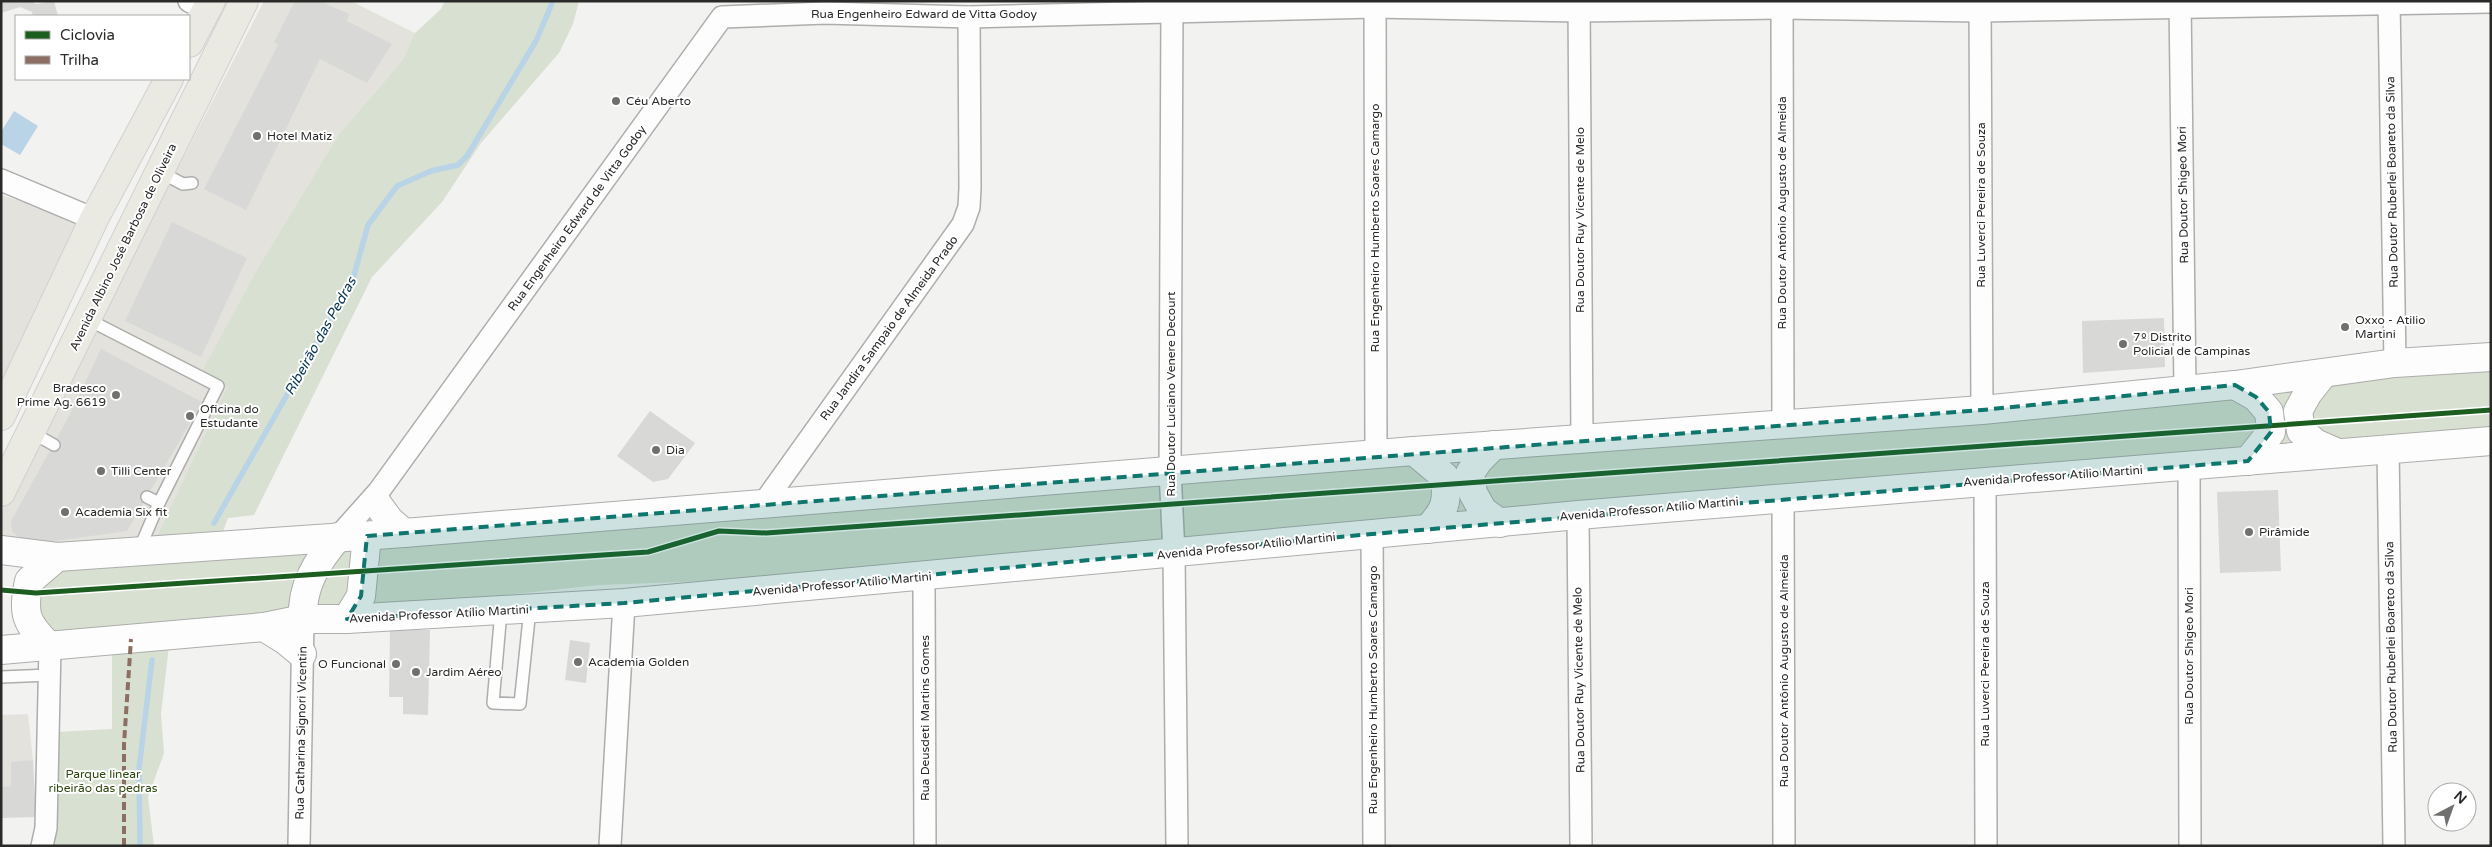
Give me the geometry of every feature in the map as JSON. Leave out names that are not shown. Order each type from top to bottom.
[{"type":"main road","name":"Avenida Albino José Barbosa de Oliveira","points":[[1,492],[42,438],[87,318],[183,183],[244,1]]},
{"type":"main road","points":[[190,40],[202,4]]},
{"type":"main road","points":[[1,416],[94,219],[168,80]]},
{"type":"main road","points":[[1,556],[2,550],[57,557],[138,554],[1414,451],[1982,410],[2235,385],[2395,363],[2491,357]]},
{"type":"main road","points":[[2323,374],[2308,393],[2298,411],[2301,431],[2315,443],[2338,453]]},
{"type":"main road","points":[[2235,385],[2256,397],[2270,412],[2271,432],[2248,461]]},
{"type":"main road","name":"Avenida Professor Atílio Martini","points":[[1,650],[264,627],[303,619],[347,619],[624,604],[1500,523],[1578,514],[2189,466],[2388,448],[2491,442]]},
{"type":"main road","points":[[1494,446],[1479,460],[1470,473],[1473,494],[1483,511],[1500,523]]},
{"type":"main road","points":[[1414,451],[1445,477],[1447,494],[1442,514],[1428,529]]},
{"type":"main road","points":[[377,496],[390,521],[404,533]]},
{"type":"main road","points":[[347,619],[361,596],[367,536]]},
{"type":"main road","points":[[303,619],[302,605],[311,575],[324,552],[338,537]]},
{"type":"main road","points":[[50,647],[31,628],[24,611],[29,581],[57,557]]},
{"type":"main road","points":[[264,627],[285,640],[302,654]]},
{"type":"street","name":"Rua Doutor Ruberlei Boareto da Silva","points":[[2389,2],[2395,363]]},
{"type":"street","name":"Rua Engenheiro Edward de Vitta Godoy","points":[[338,537],[377,496],[722,17],[829,7],[969,16],[1172,6],[1375,4],[1980,6],[2491,2]]},
{"type":"street","name":"Rua Engenheiro Humberto Soares Camargo","points":[[1375,4],[1376,455]]},
{"type":"street","name":"Rua Doutor Antônio Augusto de Almeida","points":[[1782,5],[1783,425]]},
{"type":"street","name":"Rua Doutor Shigeo Mori","points":[[2180,5],[2185,389]]},
{"type":"street","name":"Rua Doutor Luciano Venere Decourt","points":[[1172,6],[1170,471],[1174,553],[1177,846]]},
{"type":"street","name":"Rua Doutor Ruy Vicente de Melo","points":[[1579,6],[1582,439]]},
{"type":"street","name":"Rua Luverci Pereira de Souza","points":[[1980,6],[1982,410]]},
{"type":"street","name":"Rua Jandira Sampaio de Almeida Prado","points":[[763,504],[963,224],[969,207],[970,188],[969,16]]},
{"type":"street","points":[[1,180],[94,219]]},
{"type":"street","name":"Rua Doutor Ruberlei Boareto da Silva","points":[[2388,448],[2394,846]]},
{"type":"street","name":"Rua Doutor Shigeo Mori","points":[[2189,466],[2190,846]]},
{"type":"street","name":"Rua Luverci Pereira de Souza","points":[[1985,482],[1986,846]]},
{"type":"street","name":"Rua Engenheiro Edward de Vitta Godoy","points":[[367,536],[377,496]]},
{"type":"street","name":"Rua Doutor Antônio Augusto de Almeida","points":[[1783,497],[1784,846]]},
{"type":"street","name":"Rua Doutor Ruy Vicente de Melo","points":[[1578,514],[1581,846]]},
{"type":"street","name":"Rua Engenheiro Humberto Soares Camargo","points":[[1372,534],[1374,846]]},
{"type":"street","name":"Rua Deusdeti Martins Gomes","points":[[924,590],[925,846]]},
{"type":"street","points":[[610,846],[624,604]]},
{"type":"street","name":"Rua Catharina Signori Vicentin","points":[[299,846],[303,619]]},
{"type":"street","points":[[42,846],[46,828],[50,647]]},
{"type":"lane","points":[[87,318],[218,386],[159,503],[138,554]]},
{"type":"lane","points":[[147,497],[159,503]]},
{"type":"lane","points":[[501,611],[494,703],[520,704],[530,609]]},
{"type":"lane","points":[[1,677],[50,675]]},
{"type":"highlighted area","points":[[2235,385],[2256,397],[2269,412],[2271,432],[2248,461],[1372,534],[624,603],[347,619],[361,596],[367,536],[1982,410]]},
{"type":"shaded area","points":[[264,1],[351,1],[415,33],[402,61],[339,134],[259,266],[203,370],[228,387],[150,553],[57,557],[1,537],[1,512]]},
{"type":"shaded area","points":[[1,195],[84,221],[1,392]]},
{"type":"shaded area","points":[[28,714],[33,760],[11,763],[11,786],[1,787],[1,715]]},
{"type":"green space","points":[[445,1],[579,1],[573,24],[559,53],[481,143],[442,202],[372,277],[254,515],[228,518],[221,537],[154,543],[227,388],[202,371],[259,266],[339,134],[402,61],[415,33],[441,9]]},
{"type":"green space","name":"Parque linear ribeirão das pedras","points":[[2491,359],[2491,434],[763,579],[599,585],[293,618],[170,637],[161,714],[164,753],[148,797],[154,846],[51,846],[57,732],[112,729],[112,635],[52,640],[32,593],[62,562]]},
{"type":"water","points":[[14,111],[38,126],[20,155],[1,144],[1,132]]},
{"type":"building","points":[[1,1],[31,1],[36,4],[54,1],[58,15],[33,15],[32,12],[20,7],[1,13]]},
{"type":"building","name":"Hotel Matiz","points":[[295,1],[320,1],[349,14],[347,21],[392,44],[367,83],[320,59],[246,210],[204,189],[278,45],[274,42]]},
{"type":"building","points":[[172,222],[247,258],[201,357],[125,321]]},
{"type":"building","name":"7º Distrito Policial de Campinas","points":[[2164,318],[2165,367],[2083,373],[2082,321]]},
{"type":"building","name":"Tilli Center","points":[[101,349],[202,402],[127,531],[26,545],[12,531],[11,521],[69,416]]},
{"type":"building","name":"Dia","points":[[650,411],[695,443],[668,479],[653,482],[617,456]]},
{"type":"building","name":"Pirâmide","points":[[2278,490],[2281,571],[2220,573],[2217,492]]},
{"type":"building","name":"Jardim Aéreo","points":[[390,630],[430,630],[428,715],[403,714],[403,697],[389,697]]},
{"type":"building","name":"Academia Golden","points":[[570,640],[590,643],[586,683],[565,680]]},
{"type":"building","points":[[33,760],[36,817],[1,818],[1,787],[11,786],[11,762]]},
{"type":"waterway","name":"Ribeirão das Pedras","points":[[214,523],[353,279],[368,225],[397,186],[431,171],[458,165],[467,156],[536,41],[553,1]]},
{"type":"waterway","points":[[140,846],[139,769],[152,660]]},
{"type":"marked path","points":[[124,846],[124,744],[131,639]]},
{"type":"cycle path","points":[[1,590],[36,593],[648,552],[719,531],[766,533],[2491,410]]},
{"type":"place","name":"Céu Aberto","points":[[616,101]]},
{"type":"place","name":"Hotel Matiz","points":[[257,136]]},
{"type":"place","name":"Oxxo - Atilio Martini","points":[[2345,327]]},
{"type":"place","name":"7º Distrito Policial de Campinas","points":[[2123,344]]},
{"type":"place","name":"Bradesco Prime Ag. 6619","points":[[116,395]]},
{"type":"place","name":"Oficina do Estudante","points":[[190,416]]},
{"type":"place","name":"Dia","points":[[656,450]]},
{"type":"place","name":"Tilli Center","points":[[101,471]]},
{"type":"place","name":"Academia Six fit","points":[[65,512]]},
{"type":"place","name":"Pirâmide","points":[[2249,532]]},
{"type":"place","name":"Academia Golden","points":[[578,662]]},
{"type":"place","name":"O Funcional","points":[[396,664]]},
{"type":"place","name":"Jardim Aéreo","points":[[416,672]]}]
